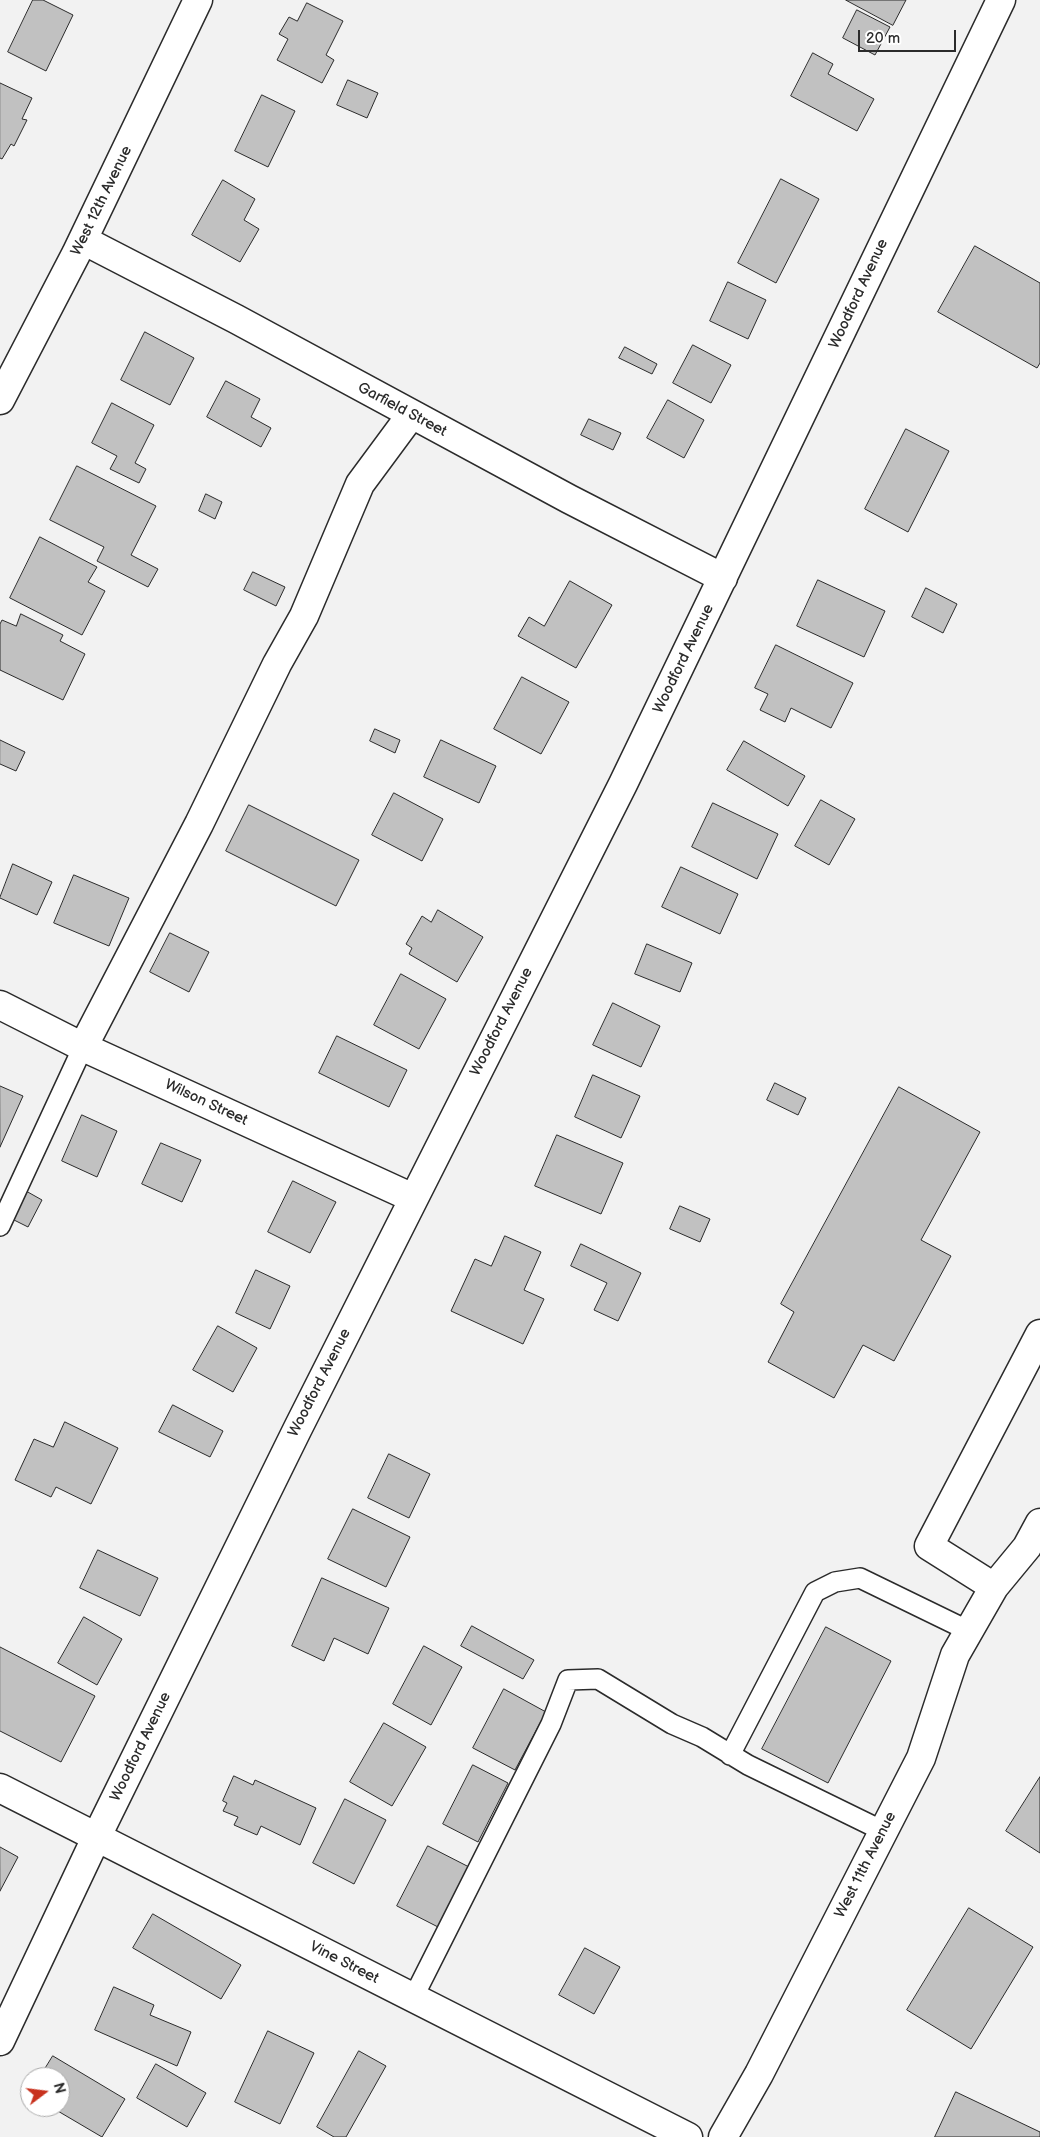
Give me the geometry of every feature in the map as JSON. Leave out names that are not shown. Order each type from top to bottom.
[{"type":"street","name":"West 12th Avenue","points":[[0,400],[83,240],[198,0]]},
{"type":"street","name":"Woodford Avenue","points":[[0,2041],[97,1836],[413,1198],[618,793],[1001,0]]},
{"type":"street","name":"Garfield Street","points":[[83,240],[236,319],[569,500],[723,578]]},
{"type":"street","points":[[83,1047],[199,824],[277,664],[304,616],[360,484],[411,415]]},
{"type":"street","name":"Wilson Street","points":[[0,1005],[83,1047],[413,1198]]},
{"type":"street","points":[[994,1587],[929,1546],[1040,1334]]},
{"type":"street","name":"West 11th Avenue","points":[[722,2137],[759,2074],[921,1758],[955,1655],[994,1587],[1028,1547],[1040,1524]]},
{"type":"street","name":"Vine Street","points":[[0,1788],[688,2137]]},
{"type":"lane","points":[[0,1226],[83,1047]]},
{"type":"lane","points":[[730,1755],[815,1592],[835,1582],[860,1578],[969,1631]]},
{"type":"lane","points":[[413,1998],[551,1724],[568,1680],[598,1679],[672,1724],[702,1737],[748,1766],[883,1831]]},
{"type":"building","points":[[33,0],[43,0],[73,15],[46,71],[8,52]]},
{"type":"building","points":[[846,0],[906,0],[893,25]]},
{"type":"building","points":[[307,3],[343,21],[326,55],[334,60],[322,83],[277,60],[288,39],[279,34],[289,17],[297,21]]},
{"type":"building","points":[[857,10],[890,27],[875,55],[843,38]]},
{"type":"building","points":[[813,53],[833,64],[828,74],[874,99],[857,131],[791,96]]},
{"type":"building","points":[[348,80],[378,93],[367,118],[337,105]]},
{"type":"building","points":[[0,83],[32,98],[22,119],[27,120],[14,146],[11,144],[2,159],[0,158]]},
{"type":"building","points":[[262,95],[295,111],[268,167],[235,151]]},
{"type":"building","points":[[781,179],[819,199],[776,283],[738,263]]},
{"type":"building","points":[[223,180],[255,199],[244,220],[259,229],[240,262],[192,235]]},
{"type":"building","points":[[975,246],[1040,283],[1040,363],[1037,368],[938,312]]},
{"type":"building","points":[[728,282],[766,300],[748,339],[710,321]]},
{"type":"building","points":[[145,332],[194,358],[170,405],[121,380]]},
{"type":"building","points":[[693,345],[731,365],[711,403],[673,383]]},
{"type":"building","points":[[625,347],[657,364],[652,374],[619,358]]},
{"type":"building","points":[[226,381],[260,399],[251,417],[271,428],[261,447],[207,417]]},
{"type":"building","points":[[668,400],[704,420],[684,458],[647,438]]},
{"type":"building","points":[[112,403],[154,425],[135,463],[146,469],[139,483],[110,469],[117,456],[92,443]]},
{"type":"building","points":[[589,419],[621,433],[613,450],[581,435]]},
{"type":"building","points":[[906,429],[949,451],[908,532],[865,509]]},
{"type":"building","points":[[77,466],[156,506],[131,555],[158,569],[148,587],[97,561],[104,547],[50,520]]},
{"type":"building","points":[[206,494],[222,502],[215,519],[199,511]]},
{"type":"building","points":[[40,537],[97,567],[88,582],[105,591],[82,635],[10,598]]},
{"type":"building","points":[[253,572],[285,587],[276,606],[244,590]]},
{"type":"building","points":[[818,580],[885,611],[864,657],[797,626]]},
{"type":"building","points":[[570,581],[612,605],[576,668],[518,636],[529,617],[544,626]]},
{"type":"building","points":[[926,588],[957,604],[943,633],[912,617]]},
{"type":"building","points":[[21,614],[63,635],[60,641],[85,654],[63,700],[0,670],[0,624],[2,620],[16,626]]},
{"type":"building","points":[[776,645],[853,683],[831,728],[791,708],[785,722],[760,710],[768,694],[755,688]]},
{"type":"building","points":[[522,677],[569,702],[541,754],[494,729]]},
{"type":"building","points":[[375,729],[400,740],[395,753],[370,741]]},
{"type":"building","points":[[0,740],[25,752],[16,771],[0,764]]},
{"type":"building","points":[[441,740],[496,766],[479,803],[424,777]]},
{"type":"building","points":[[744,741],[805,776],[788,806],[727,770]]},
{"type":"building","points":[[394,793],[443,819],[422,861],[372,835]]},
{"type":"building","points":[[821,800],[855,819],[829,865],[795,846]]},
{"type":"building","points":[[713,803],[778,834],[757,879],[692,847]]},
{"type":"building","points":[[249,805],[359,860],[336,906],[226,851]]},
{"type":"building","points":[[13,864],[52,882],[37,915],[0,898]]},
{"type":"building","points":[[681,867],[738,894],[720,934],[662,907]]},
{"type":"building","points":[[74,875],[129,898],[109,946],[54,923]]},
{"type":"building","points":[[438,910],[483,937],[457,982],[409,954],[412,948],[406,944],[422,916],[431,922]]},
{"type":"building","points":[[170,933],[209,952],[189,992],[150,972]]},
{"type":"building","points":[[647,944],[692,963],[680,992],[635,974]]},
{"type":"building","points":[[401,974],[446,999],[419,1049],[374,1025]]},
{"type":"building","points":[[613,1003],[660,1026],[641,1067],[593,1045]]},
{"type":"building","points":[[337,1036],[407,1070],[389,1107],[319,1073]]},
{"type":"building","points":[[593,1075],[640,1096],[621,1138],[575,1117]]},
{"type":"building","points":[[775,1083],[806,1098],[798,1115],[767,1100]]},
{"type":"building","points":[[0,1086],[23,1096],[0,1147]]},
{"type":"building","points":[[899,1087],[980,1132],[921,1240],[951,1256],[894,1361],[863,1345],[834,1398],[768,1362],[794,1312],[781,1304]]},
{"type":"building","points":[[82,1115],[117,1131],[97,1177],[62,1161]]},
{"type":"building","points":[[557,1135],[623,1163],[601,1214],[535,1186]]},
{"type":"building","points":[[161,1143],[201,1160],[182,1202],[142,1184]]},
{"type":"building","points":[[293,1181],[336,1202],[310,1253],[268,1232]]},
{"type":"building","points":[[26,1191],[42,1200],[28,1227],[12,1219]]},
{"type":"building","points":[[680,1206],[710,1219],[700,1242],[670,1229]]},
{"type":"building","points":[[505,1236],[541,1252],[524,1290],[544,1299],[523,1344],[451,1311],[475,1259],[491,1266]]},
{"type":"building","points":[[581,1244],[641,1273],[618,1321],[594,1310],[607,1283],[571,1266]]},
{"type":"building","points":[[256,1270],[290,1286],[270,1329],[236,1313]]},
{"type":"building","points":[[218,1326],[257,1348],[233,1392],[193,1370]]},
{"type":"building","points":[[173,1405],[223,1431],[210,1457],[159,1432]]},
{"type":"building","points":[[65,1422],[118,1448],[91,1504],[56,1487],[51,1497],[15,1480],[34,1439],[53,1447]]},
{"type":"building","points":[[389,1454],[430,1474],[409,1518],[368,1498]]},
{"type":"building","points":[[353,1509],[410,1537],[386,1587],[328,1559]]},
{"type":"building","points":[[98,1550],[158,1578],[140,1616],[80,1588]]},
{"type":"building","points":[[322,1578],[389,1608],[368,1654],[334,1638],[324,1661],[292,1646]]},
{"type":"building","points":[[84,1617],[122,1639],[97,1685],[58,1663]]},
{"type":"building","points":[[472,1626],[534,1660],[523,1679],[461,1646]]},
{"type":"building","points":[[826,1627],[891,1661],[828,1783],[762,1749]]},
{"type":"building","points":[[424,1646],[462,1667],[431,1725],[393,1704]]},
{"type":"building","points":[[0,1647],[95,1696],[61,1762],[0,1731]]},
{"type":"building","points":[[504,1689],[546,1712],[515,1770],[473,1748]]},
{"type":"building","points":[[384,1723],[426,1747],[392,1806],[350,1782]]},
{"type":"building","points":[[473,1765],[508,1783],[478,1842],[443,1824]]},
{"type":"building","points":[[234,1776],[253,1785],[255,1780],[316,1808],[300,1845],[261,1826],[257,1835],[234,1825],[238,1817],[223,1811],[227,1803],[223,1801]]},
{"type":"building","points":[[1040,1777],[1040,1853],[1006,1831]]},
{"type":"building","points":[[345,1799],[386,1820],[354,1884],[313,1863]]},
{"type":"building","points":[[428,1846],[469,1867],[438,1927],[397,1906]]},
{"type":"building","points":[[0,1847],[18,1857],[0,1891]]},
{"type":"building","points":[[969,1908],[1033,1947],[971,2049],[907,2010]]},
{"type":"building","points":[[153,1914],[241,1965],[221,1999],[133,1948]]},
{"type":"building","points":[[585,1948],[620,1967],[594,2014],[559,1995]]},
{"type":"building","points":[[114,1987],[154,2005],[150,2015],[191,2032],[177,2066],[95,2030]]},
{"type":"building","points":[[268,2031],[314,2053],[280,2124],[235,2102]]},
{"type":"building","points":[[359,2051],[386,2066],[346,2137],[334,2137],[317,2127]]},
{"type":"building","points":[[53,2056],[125,2099],[102,2137],[68,2117],[70,2117],[70,2067],[46,2067]]},
{"type":"building","points":[[156,2064],[206,2093],[187,2127],[137,2098]]},
{"type":"building","points":[[956,2092],[1040,2132],[1040,2137],[935,2137]]}]
